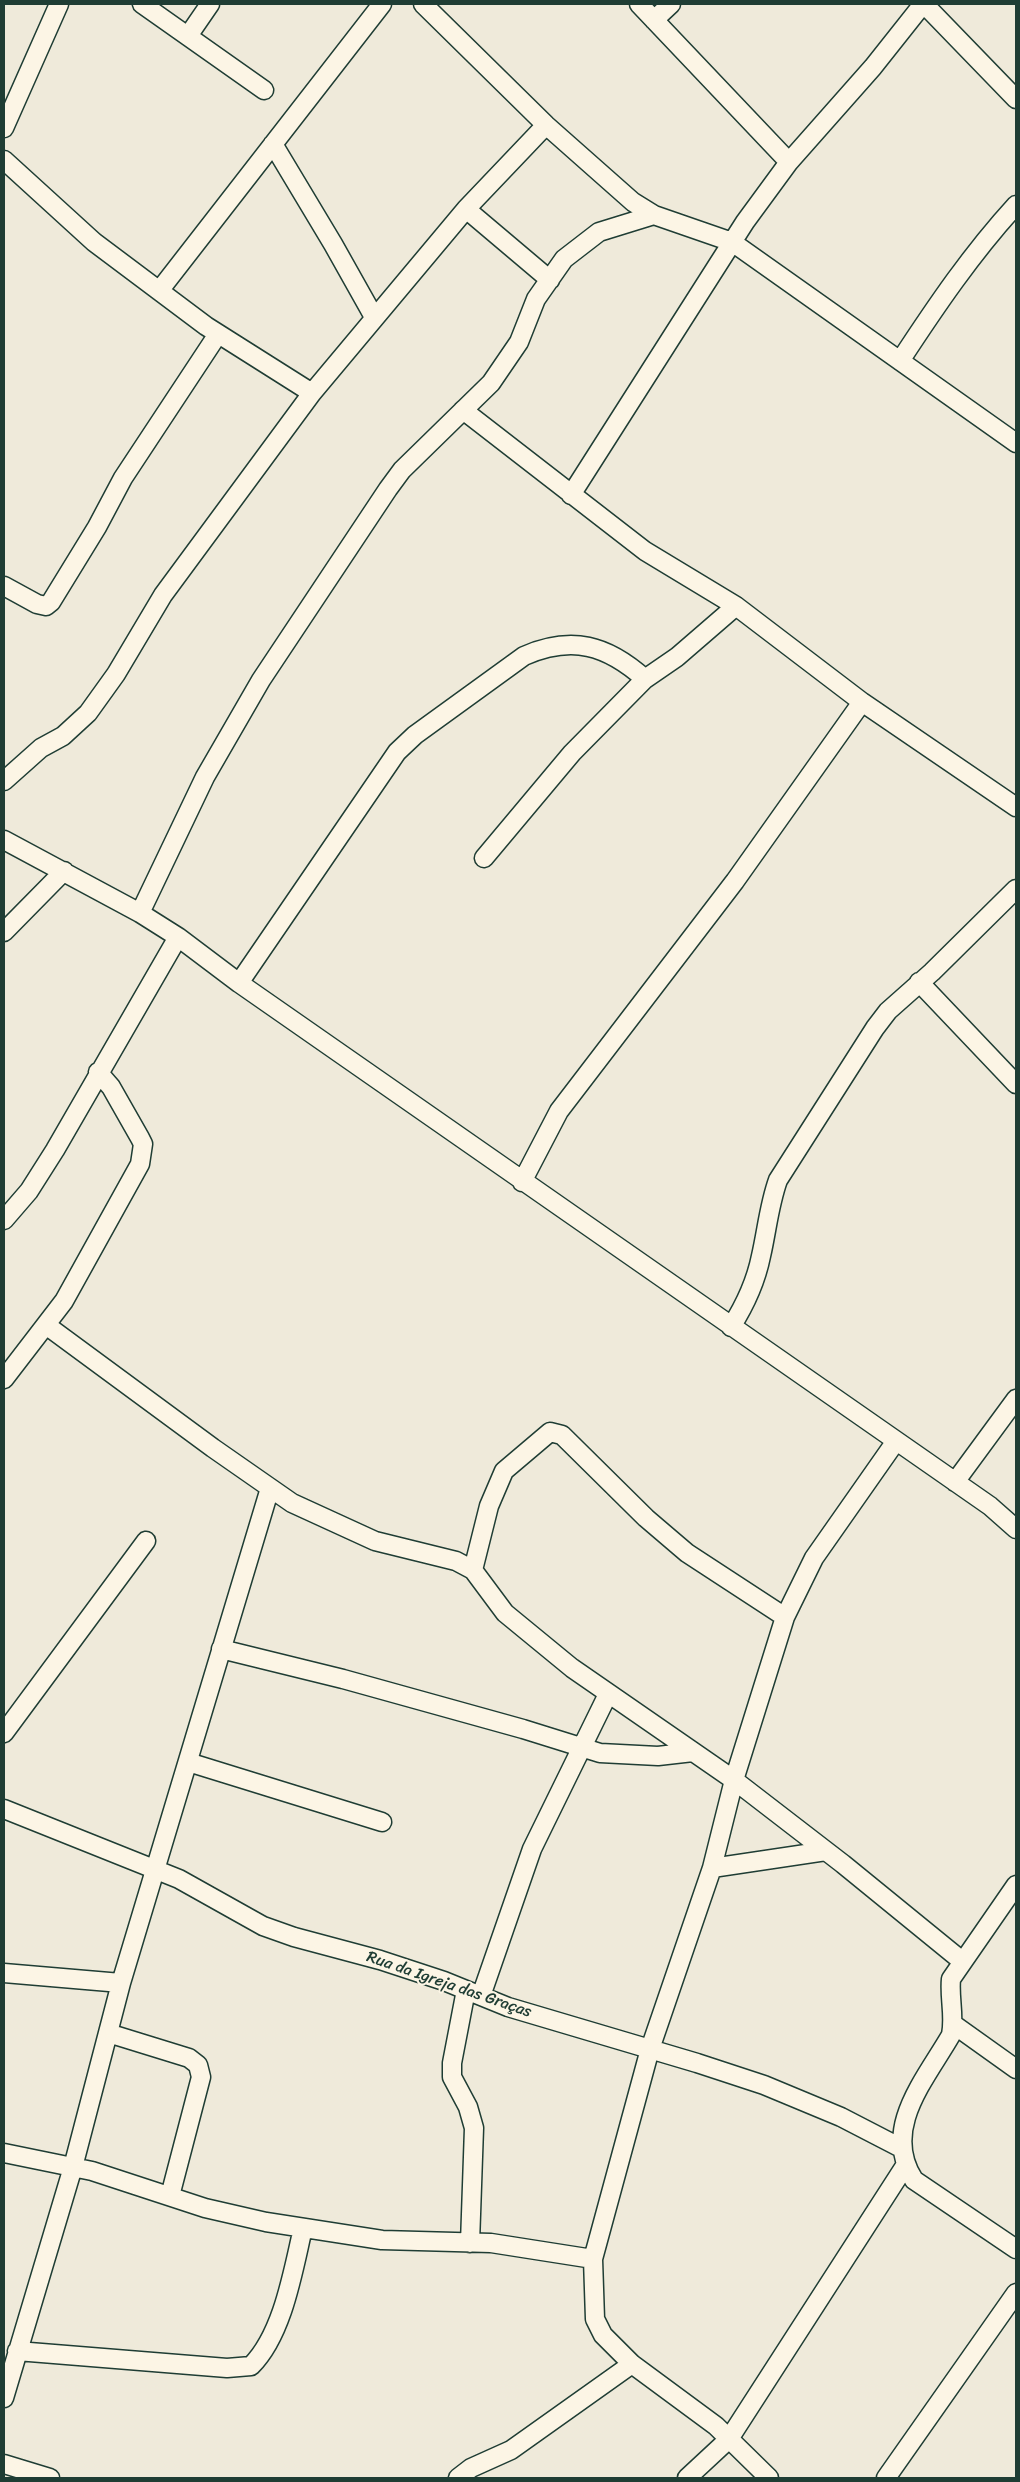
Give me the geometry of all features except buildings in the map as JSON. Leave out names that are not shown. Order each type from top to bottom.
[{"type":"street","points":[[4,128],[59,4]]},
{"type":"street","points":[[142,4],[264,90]]},
{"type":"street","points":[[188,36],[210,4]]},
{"type":"street","points":[[159,291],[382,4]]},
{"type":"street","points":[[423,4],[546,124],[633,202],[654,214],[732,242],[1016,443]]},
{"type":"street","points":[[639,4],[789,162]]},
{"type":"street","points":[[654,20],[671,4]]},
{"type":"street","points":[[571,495],[732,242],[789,162],[872,67],[923,4],[1016,99]]},
{"type":"street","points":[[4,782],[41,748],[63,736],[88,713],[116,674],[163,595],[312,393],[466,209],[546,124]]},
{"type":"street","points":[[273,144],[374,317]]},
{"type":"street","points":[[4,160],[94,242],[218,334],[312,393]]},
{"type":"street","points":[[900,360],[947,289],[990,233],[1016,205]]},
{"type":"street","points":[[466,209],[550,280]]},
{"type":"street","points":[[140,913],[205,777],[261,680],[398,476],[491,383],[519,342],[536,299],[564,260],[600,232],[654,214]]},
{"type":"street","points":[[4,586],[37,604],[46,606],[51,602],[97,528],[123,478],[218,334]]},
{"type":"street","points":[[463,410],[645,551],[736,606],[862,702],[1016,807]]},
{"type":"street","points":[[484,858],[572,753],[645,679],[677,657],[736,606]]},
{"type":"street","points":[[240,984],[397,752],[415,735],[524,656],[544,647],[562,644],[581,645],[604,651],[618,658],[645,679]]},
{"type":"street","points":[[522,1182],[559,1111],[735,881],[862,702]]},
{"type":"street","points":[[4,840],[140,913],[178,937],[240,984],[522,1182],[990,1506],[1016,1529]]},
{"type":"street","points":[[4,932],[64,871]]},
{"type":"street","points":[[731,1327],[752,1286],[761,1257],[772,1197],[778,1180],[875,1028],[888,1011],[1016,889]]},
{"type":"street","points":[[4,1220],[29,1191],[55,1150],[98,1072],[178,937]]},
{"type":"street","points":[[919,982],[1016,1084]]},
{"type":"street","points":[[4,1379],[64,1301],[101,1239],[115,1207],[140,1164],[143,1144],[111,1087],[98,1072]]},
{"type":"street","points":[[46,1325],[292,1503],[375,1541],[456,1561],[473,1570],[504,1613],[572,1668],[734,1780],[826,1851],[962,1961]]},
{"type":"street","points":[[955,1482],[1016,1399]]},
{"type":"street","points":[[473,1570],[489,1506],[504,1470],[550,1432],[562,1435],[646,1518],[688,1553],[785,1617]]},
{"type":"street","points":[[769,2478],[716,2426],[632,2364],[603,2335],[595,2319],[593,2259],[650,2049],[712,1868],[734,1780],[785,1617],[814,1558],[896,1441]]},
{"type":"street","points":[[4,2398],[73,2167],[121,1983],[270,1488]]},
{"type":"street","points":[[4,1733],[146,1541]]},
{"type":"street","points":[[222,1649],[343,1679],[523,1728],[600,1753],[625,1756],[658,1756],[693,1752]]},
{"type":"street","points":[[470,2243],[474,2128],[468,2107],[452,2077],[452,2063],[474,1993],[532,1850],[608,1694]]},
{"type":"street","points":[[188,1762],[382,1822]]},
{"type":"street","name":"Rua da Igreja das Graças","points":[[4,1809],[179,1879],[263,1926],[294,1937],[380,1960],[508,2007],[650,2049],[791,2096],[901,2148]]},
{"type":"street","points":[[712,1868],[826,1851]]},
{"type":"street","points":[[1016,1885],[951,1979],[950,1996],[953,2024],[951,2035],[905,2117],[901,2148],[905,2166],[914,2180],[1016,2249]]},
{"type":"street","points":[[4,1973],[121,1983]]},
{"type":"street","points":[[953,2024],[1016,2069]]},
{"type":"street","points":[[108,2033],[189,2058],[198,2065],[201,2077],[170,2196]]},
{"type":"street","points":[[4,2153],[92,2170],[205,2208],[266,2222],[382,2240],[491,2244],[593,2259]]},
{"type":"street","points":[[687,2478],[728,2439],[905,2166]]},
{"type":"street","points":[[17,2351],[227,2368],[251,2366],[260,2356],[275,2328],[295,2265],[303,2228]]},
{"type":"street","points":[[886,2478],[1016,2293]]},
{"type":"street","points":[[458,2478],[472,2468],[511,2450],[632,2364]]},
{"type":"street","points":[[4,2464],[50,2478]]}]
